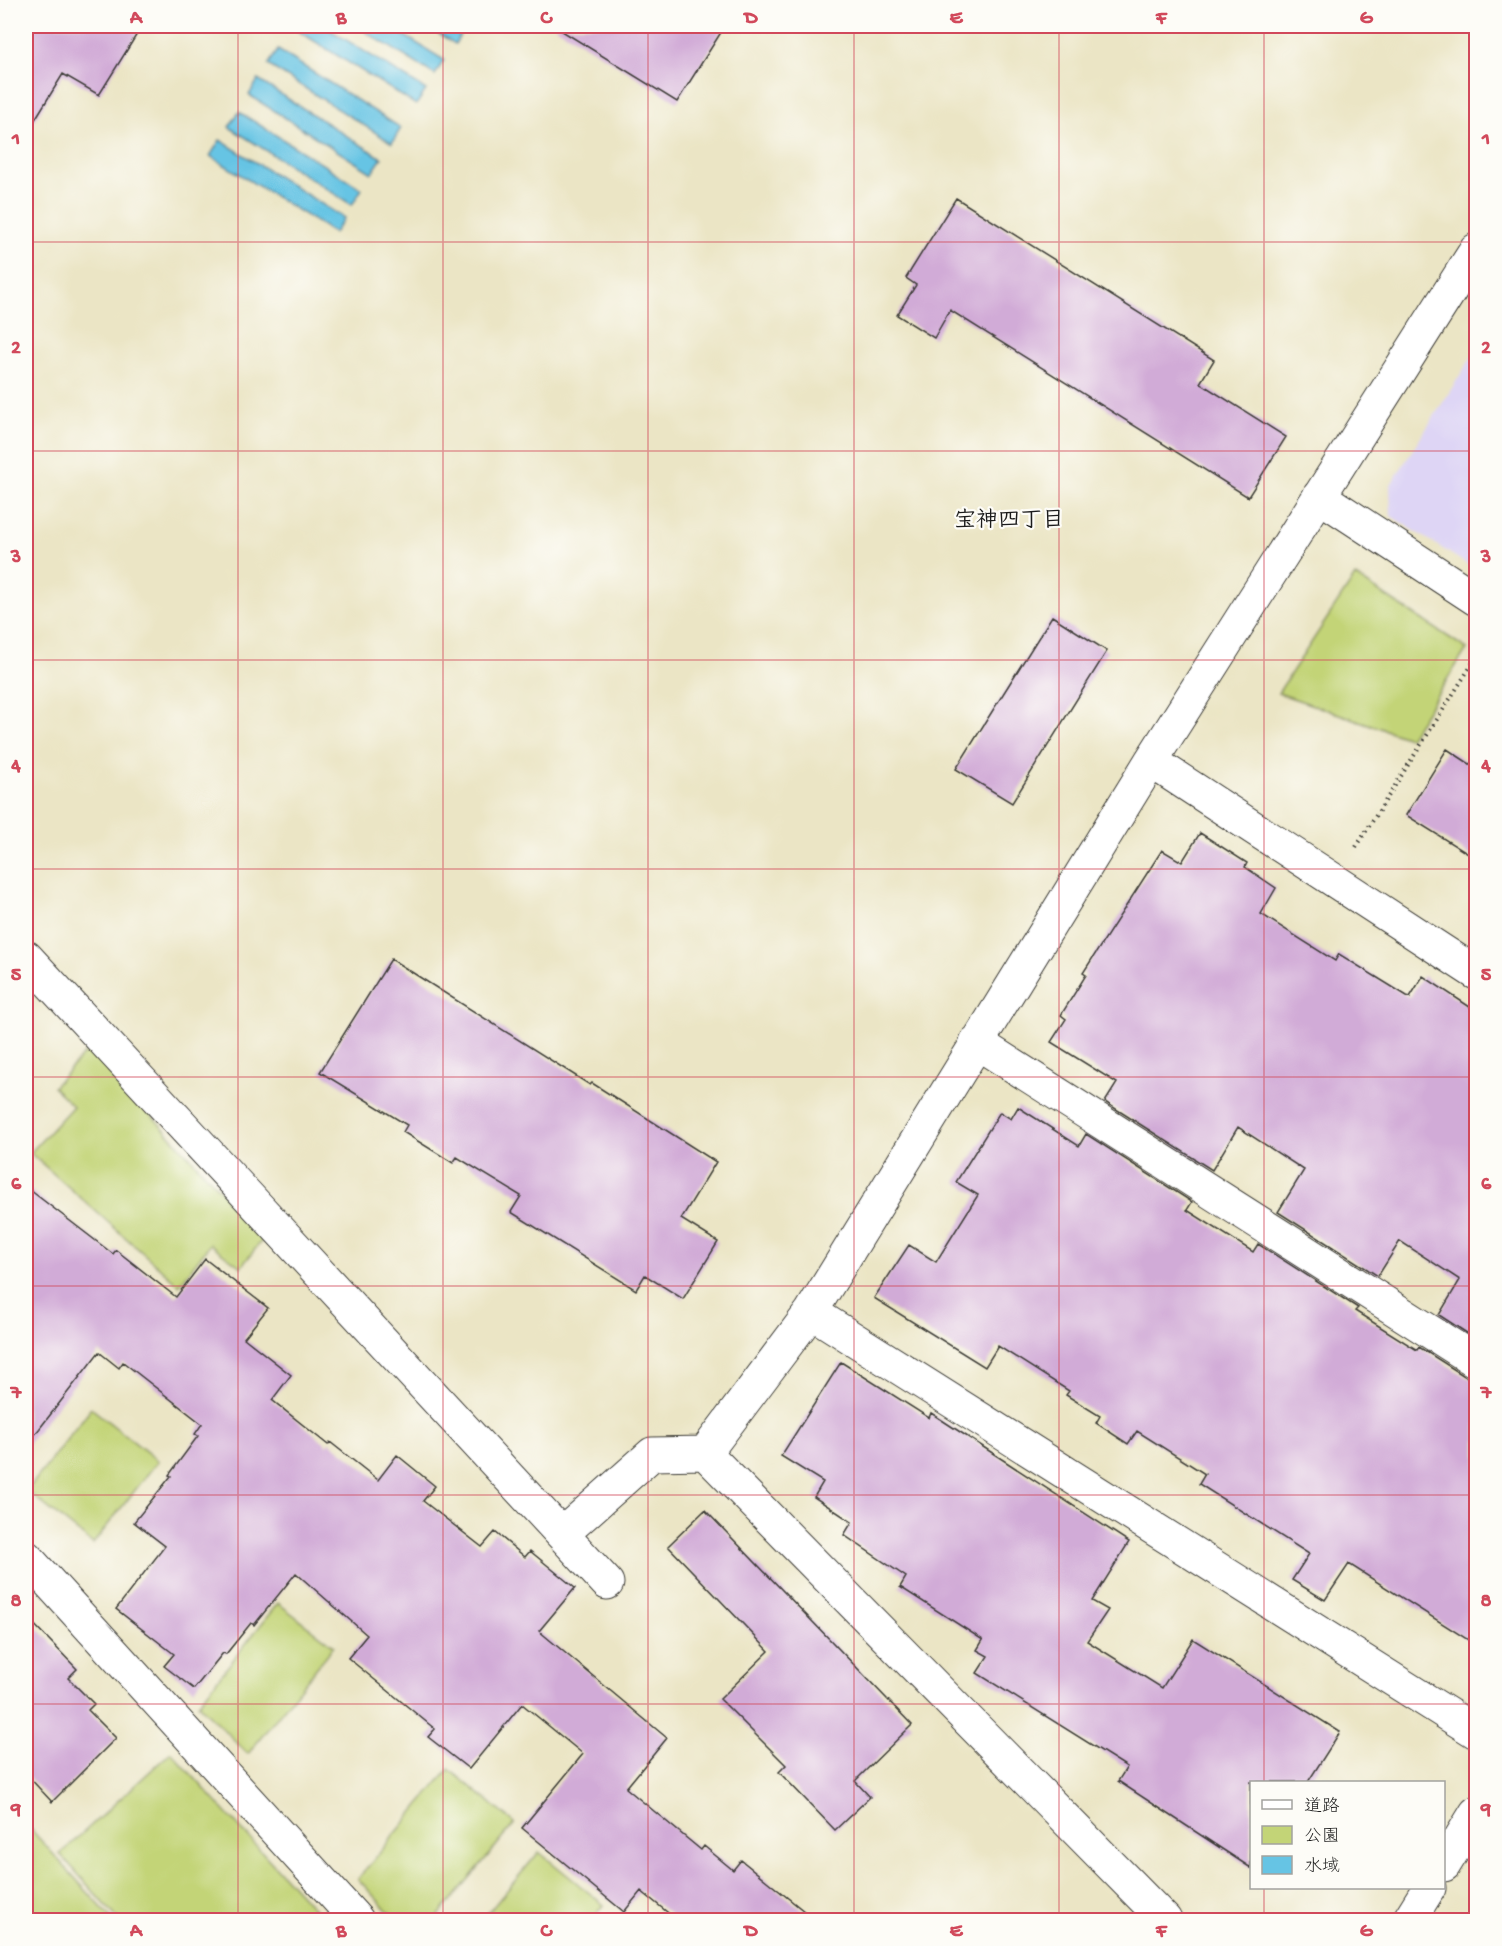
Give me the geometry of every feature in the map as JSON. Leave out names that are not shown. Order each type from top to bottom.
[{"type":"street","points":[[705,1453],[811,1312],[976,1041],[1151,761],[1476,250]]},
{"type":"street","points":[[1318,496],[1476,599]]},
{"type":"street","points":[[1151,761],[1476,973]]},
{"type":"street","points":[[26,957],[607,1583]]},
{"type":"street","points":[[976,1041],[1476,1360]]},
{"type":"street","points":[[811,1312],[1476,1731]]},
{"type":"street","points":[[562,1534],[652,1454],[705,1453],[1165,1920]]},
{"type":"street","points":[[26,1557],[357,1920]]},
{"type":"street","points":[[1445,1862],[1476,1813]]},
{"type":"street","points":[[1409,1920],[1429,1889]]},
{"type":"path","points":[[1334,881],[1476,658]]},
{"type":"shaded area","points":[[1476,350],[1476,570],[1391,516],[1390,486]]},
{"type":"green space","points":[[1355,576],[1467,649],[1409,738],[1278,693]]},
{"type":"green space","points":[[90,1048],[264,1238],[241,1267],[210,1244],[179,1285],[30,1153],[73,1106],[53,1087]]},
{"type":"green space","points":[[91,1408],[158,1461],[93,1544],[27,1491]]},
{"type":"green space","points":[[278,1603],[334,1646],[248,1754],[198,1704]]},
{"type":"green space","points":[[171,1752],[324,1920],[119,1920],[60,1854]]},
{"type":"green space","points":[[449,1769],[515,1823],[435,1920],[396,1920],[358,1879]]},
{"type":"green space","points":[[26,1824],[113,1920],[26,1920]]},
{"type":"green space","points":[[539,1852],[604,1905],[592,1920],[482,1920]]},
{"type":"water","points":[[293,26],[324,26],[426,90],[416,105]]},
{"type":"water","points":[[356,26],[389,26],[444,60],[435,75]]},
{"type":"water","points":[[426,26],[459,26],[464,29],[455,44]]},
{"type":"water","points":[[278,50],[401,128],[392,143],[268,65]]},
{"type":"water","points":[[258,80],[382,158],[372,173],[249,95]]},
{"type":"water","points":[[239,112],[362,189],[352,205],[229,127]]},
{"type":"water","points":[[220,140],[344,218],[334,233],[210,156]]},
{"type":"building","points":[[26,26],[142,26],[99,95],[63,74],[26,134]]},
{"type":"building","points":[[554,26],[725,26],[677,102]]},
{"type":"building","points":[[956,198],[1214,360],[1200,383],[1286,437],[1248,497],[950,310],[934,338],[897,315],[916,285],[906,278]]},
{"type":"building","points":[[1052,616],[1107,651],[1012,803],[956,769]]},
{"type":"building","points":[[1447,749],[1476,768],[1476,859],[1406,815]]},
{"type":"building","points":[[1200,833],[1247,863],[1245,867],[1276,888],[1261,914],[1335,961],[1339,954],[1407,996],[1410,997],[1423,976],[1476,1011],[1476,1339],[1439,1315],[1460,1280],[1400,1241],[1378,1276],[1278,1212],[1304,1170],[1238,1127],[1212,1170],[1105,1102],[1117,1083],[1051,1042],[1066,1019],[1061,1015],[1086,975],[1083,973],[1162,850],[1182,862]]},
{"type":"building","points":[[391,959],[716,1162],[681,1219],[718,1242],[683,1299],[645,1275],[636,1290],[511,1212],[521,1196],[457,1157],[453,1163],[403,1132],[407,1125],[320,1072]]},
{"type":"building","points":[[1018,1107],[1079,1146],[1086,1134],[1192,1202],[1187,1210],[1253,1252],[1258,1244],[1358,1308],[1355,1311],[1417,1350],[1419,1347],[1466,1377],[1476,1380],[1476,1645],[1349,1564],[1325,1600],[1292,1580],[1309,1554],[1199,1484],[1205,1474],[1137,1431],[1128,1444],[1096,1423],[1100,1416],[1066,1395],[1069,1391],[998,1346],[985,1367],[874,1298],[909,1245],[936,1262],[978,1195],[956,1182],[1000,1112],[1011,1119]]},
{"type":"building","points":[[26,1187],[113,1254],[116,1250],[176,1297],[205,1259],[268,1308],[244,1338],[291,1375],[272,1400],[328,1445],[330,1442],[378,1480],[397,1455],[435,1486],[423,1501],[482,1547],[495,1532],[525,1557],[530,1551],[575,1588],[539,1631],[667,1738],[626,1788],[701,1850],[704,1846],[733,1870],[741,1860],[815,1920],[677,1920],[641,1891],[624,1912],[522,1828],[583,1754],[522,1704],[469,1769],[428,1737],[435,1729],[348,1658],[367,1635],[296,1573],[254,1625],[251,1623],[194,1689],[164,1666],[174,1654],[116,1609],[165,1546],[134,1522],[171,1476],[169,1475],[198,1436],[195,1434],[202,1424],[123,1362],[119,1368],[99,1352],[26,1446]]},
{"type":"building","points":[[841,1362],[929,1418],[931,1413],[1129,1542],[1092,1601],[1108,1610],[1087,1641],[1162,1688],[1193,1639],[1340,1732],[1309,1781],[1250,1781],[1250,1867],[1118,1781],[1127,1767],[977,1673],[988,1656],[977,1650],[983,1640],[900,1587],[906,1577],[844,1535],[852,1522],[814,1497],[823,1482],[781,1456]]},
{"type":"building","points":[[705,1510],[912,1725],[855,1781],[870,1797],[835,1830],[779,1772],[786,1765],[720,1699],[769,1651],[668,1546]]},
{"type":"building","points":[[26,1616],[77,1669],[68,1678],[94,1704],[88,1710],[116,1738],[52,1802],[26,1774]]},
{"type":"district","name":"宝神四丁目","points":[[1009,518]]}]
